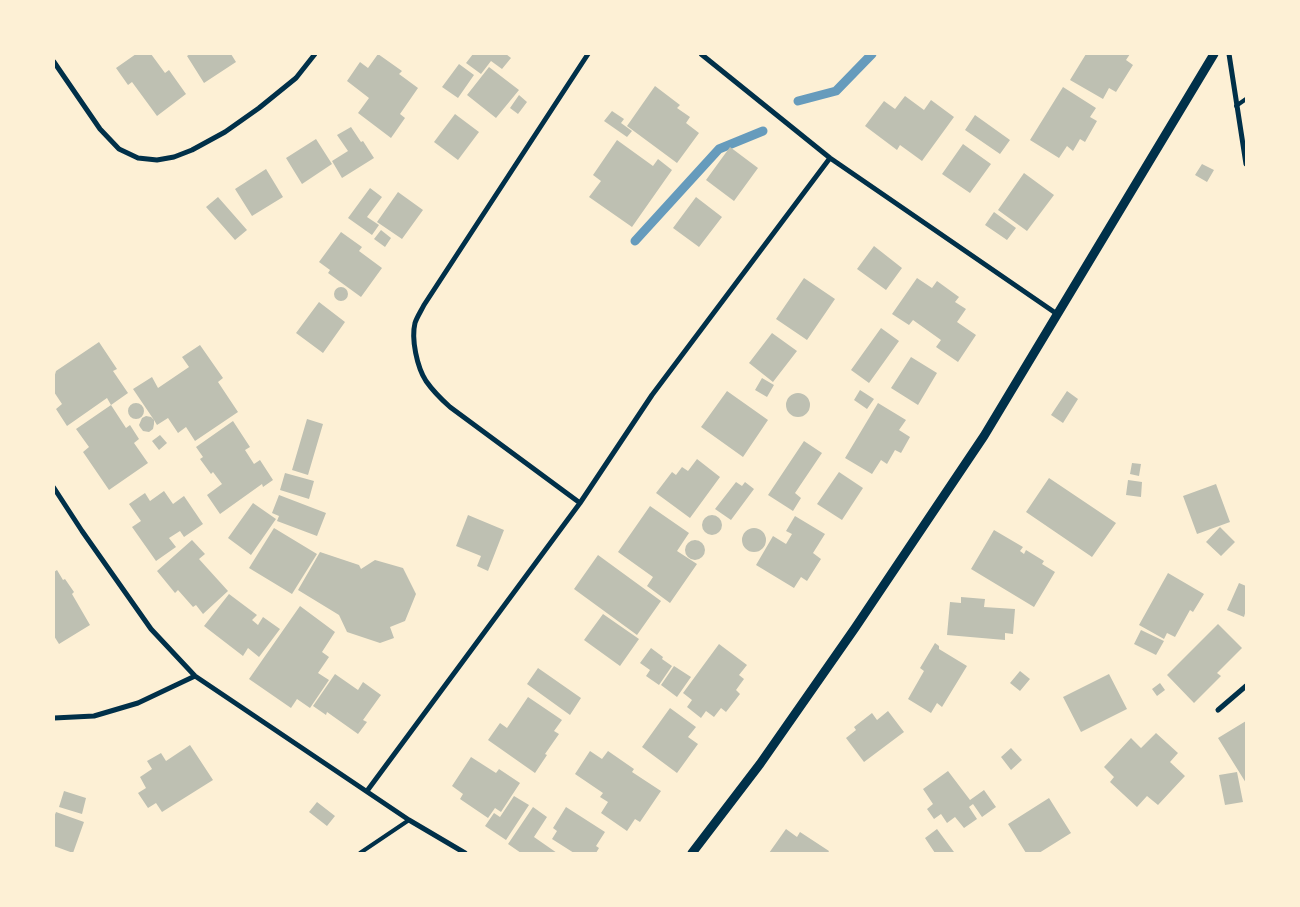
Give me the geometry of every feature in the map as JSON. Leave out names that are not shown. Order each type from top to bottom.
[{"type":"street","points":[[54,62],[100,129],[119,149],[138,158],[157,160],[174,157],[192,150],[225,132],[296,78],[315,54]]},
{"type":"street","points":[[580,503],[436,395],[424,379],[414,345],[415,324],[424,305],[588,54]]},
{"type":"street","points":[[701,54],[830,158],[1058,314]]},
{"type":"street","points":[[692,853],[760,764],[856,628],[984,436],[1214,54]]},
{"type":"street","points":[[1229,54],[1246,164]]},
{"type":"street","points":[[367,792],[580,503],[652,396],[830,158]]},
{"type":"street","points":[[54,488],[151,629],[195,676],[409,820],[465,853]]},
{"type":"street","points":[[54,718],[94,716],[138,703],[195,676]]},
{"type":"street","points":[[1218,710],[1246,686]]},
{"type":"lane","points":[[1236,106],[1246,99]]},
{"type":"lane","points":[[360,853],[409,820]]},
{"type":"building","points":[[136,54],[151,54],[165,73],[169,70],[186,94],[157,116],[132,82],[128,85],[116,68]]},
{"type":"building","points":[[190,54],[231,54],[236,62],[204,83],[187,56]]},
{"type":"building","points":[[378,54],[402,71],[399,74],[418,88],[400,114],[405,118],[391,138],[358,113],[369,98],[347,81],[360,62],[368,68]]},
{"type":"building","points":[[473,54],[506,54],[511,58],[502,69],[491,61],[481,74],[466,63]]},
{"type":"building","points":[[1086,54],[1130,54],[1126,60],[1133,65],[1116,92],[1109,88],[1103,99],[1070,80]]},
{"type":"building","points":[[459,64],[474,75],[458,98],[442,87]]},
{"type":"building","points":[[489,67],[519,90],[496,118],[467,95]]},
{"type":"building","points":[[655,86],[680,105],[677,108],[690,117],[686,123],[699,133],[677,163],[627,126]]},
{"type":"building","points":[[1063,87],[1096,108],[1090,117],[1097,121],[1085,142],[1080,139],[1073,151],[1067,146],[1059,158],[1030,140]]},
{"type":"building","points":[[519,95],[527,102],[518,114],[510,108]]},
{"type":"building","points":[[905,96],[924,110],[931,100],[954,117],[922,161],[900,145],[897,150],[865,126],[884,101],[895,109]]},
{"type":"building","points":[[612,111],[624,119],[621,123],[632,131],[627,137],[604,121]]},
{"type":"building","points":[[455,114],[479,132],[458,160],[434,142]]},
{"type":"building","points":[[975,115],[1010,140],[1000,154],[965,130]]},
{"type":"building","points":[[351,127],[374,158],[342,178],[332,161],[348,151],[337,135]]},
{"type":"building","points":[[316,139],[332,164],[302,184],[286,158]]},
{"type":"building","points":[[617,140],[653,166],[658,159],[672,170],[632,227],[589,197],[601,181],[593,175]]},
{"type":"building","points":[[963,144],[991,164],[970,193],[942,174]]},
{"type":"building","points":[[730,147],[758,168],[734,201],[706,180]]},
{"type":"building","points":[[1202,164],[1214,170],[1207,182],[1195,175]]},
{"type":"building","points":[[266,169],[283,197],[252,216],[235,189]]},
{"type":"building","points":[[1024,173],[1054,195],[1027,231],[998,210]]},
{"type":"building","points":[[370,188],[382,197],[367,217],[379,225],[372,235],[348,218]]},
{"type":"building","points":[[398,192],[423,210],[402,239],[377,222]]},
{"type":"building","points":[[218,197],[247,230],[235,240],[206,207]]},
{"type":"building","points":[[696,197],[722,217],[699,247],[673,228]]},
{"type":"building","points":[[994,212],[1016,228],[1007,240],[985,225]]},
{"type":"building","points":[[381,230],[391,238],[385,247],[374,239]]},
{"type":"building","points":[[341,232],[362,247],[359,251],[382,268],[361,297],[328,273],[330,270],[319,262]]},
{"type":"building","points":[[874,246],[902,268],[886,290],[857,269]]},
{"type":"building","points":[[804,278],[835,299],[807,340],[776,319]]},
{"type":"building","points":[[917,278],[932,288],[937,281],[959,297],[955,302],[966,309],[957,322],[976,335],[958,362],[936,347],[941,340],[913,320],[909,325],[892,314]]},
{"type":"building","points":[[341,287],[346,289],[348,294],[346,299],[341,301],[336,299],[334,294],[336,289]]},
{"type":"building","points":[[319,302],[345,322],[323,353],[296,333]]},
{"type":"building","points":[[881,328],[899,341],[869,383],[851,370]]},
{"type":"building","points":[[772,333],[797,351],[773,382],[749,363]]},
{"type":"building","points":[[99,342],[117,369],[113,371],[128,393],[111,405],[107,398],[67,426],[56,409],[62,404],[54,392],[56,371]]},
{"type":"building","points":[[200,345],[223,378],[218,382],[238,412],[195,441],[186,427],[178,433],[168,418],[157,425],[133,389],[152,377],[158,388],[189,367],[182,357]]},
{"type":"building","points":[[911,357],[937,373],[918,405],[891,388]]},
{"type":"building","points":[[762,378],[774,385],[767,397],[755,390]]},
{"type":"building","points":[[860,390],[874,399],[867,409],[854,400]]},
{"type":"building","points":[[727,391],[768,420],[743,457],[701,427]]},
{"type":"building","points":[[1067,391],[1078,399],[1063,423],[1051,415]]},
{"type":"building","points":[[798,393],[803,394],[809,400],[809,410],[803,416],[798,417],[793,416],[787,410],[786,405],[787,400],[793,394]]},
{"type":"building","points":[[136,403],[144,411],[136,419],[128,411]]},
{"type":"building","points":[[878,403],[906,420],[899,430],[910,437],[901,453],[895,450],[887,464],[881,460],[872,474],[845,458]]},
{"type":"building","points":[[111,405],[126,428],[130,425],[139,439],[134,443],[148,463],[109,490],[83,452],[89,447],[76,429]]},
{"type":"building","points":[[146,416],[154,420],[153,429],[149,432],[143,431],[139,425],[142,418]]},
{"type":"building","points":[[307,419],[323,424],[308,475],[292,470]]},
{"type":"building","points":[[233,421],[250,447],[245,450],[254,464],[260,460],[273,480],[263,487],[262,484],[220,514],[207,495],[222,484],[213,472],[211,474],[200,459],[203,457],[196,447]]},
{"type":"building","points":[[160,435],[167,443],[159,450],[152,441]]},
{"type":"building","points":[[804,441],[822,453],[795,493],[801,498],[793,511],[768,495]]},
{"type":"building","points":[[697,459],[720,477],[690,518],[656,493],[672,472],[676,475],[682,467],[688,471]]},
{"type":"building","points":[[1132,463],[1141,464],[1139,476],[1130,474]]},
{"type":"building","points":[[839,472],[863,488],[842,520],[817,504]]},
{"type":"building","points":[[285,473],[314,481],[309,499],[280,490]]},
{"type":"building","points":[[1049,478],[1116,523],[1092,557],[1026,512]]},
{"type":"building","points":[[1128,480],[1142,482],[1141,497],[1126,495]]},
{"type":"building","points":[[736,482],[742,486],[745,482],[754,489],[731,520],[715,509]]},
{"type":"building","points":[[1216,484],[1230,522],[1197,534],[1183,496]]},
{"type":"building","points":[[164,491],[173,504],[184,496],[203,524],[184,537],[180,531],[169,538],[176,547],[156,561],[132,527],[141,521],[129,504],[145,493],[150,501]]},
{"type":"building","points":[[279,495],[326,513],[317,536],[277,521],[279,516],[272,513]]},
{"type":"building","points":[[253,503],[276,519],[251,555],[228,538]]},
{"type":"building","points":[[650,506],[689,533],[677,551],[697,564],[670,603],[647,586],[653,577],[618,552]]},
{"type":"building","points":[[468,515],[504,530],[488,571],[477,566],[481,556],[456,546]]},
{"type":"building","points":[[712,515],[719,518],[722,525],[719,532],[712,535],[705,532],[702,525],[705,518]]},
{"type":"building","points":[[795,516],[825,534],[813,553],[821,559],[807,581],[801,577],[794,588],[756,565],[773,536],[786,544],[792,534],[786,531]]},
{"type":"building","points":[[1220,527],[1235,542],[1221,556],[1206,542]]},
{"type":"building","points":[[274,528],[317,554],[292,594],[249,568]]},
{"type":"building","points":[[754,528],[763,531],[766,540],[763,549],[754,552],[745,549],[742,540],[745,531]]},
{"type":"building","points":[[994,530],[1023,547],[1020,551],[1024,554],[1026,550],[1044,561],[1042,564],[1055,572],[1034,607],[971,569]]},
{"type":"building","points":[[192,540],[205,554],[199,559],[228,591],[203,614],[196,605],[193,607],[178,590],[175,593],[157,571]]},
{"type":"building","points":[[691,540],[699,540],[705,546],[705,554],[699,560],[691,560],[685,554],[685,546]]},
{"type":"building","points":[[320,552],[359,565],[361,569],[375,560],[403,568],[416,594],[405,621],[390,627],[394,638],[380,643],[347,632],[339,615],[298,590]]},
{"type":"building","points":[[598,555],[661,601],[637,635],[574,589]]},
{"type":"building","points":[[57,570],[74,592],[72,594],[90,625],[59,644],[54,636],[54,572]]},
{"type":"building","points":[[1168,573],[1204,594],[1193,612],[1190,610],[1175,637],[1167,633],[1164,639],[1139,625]]},
{"type":"building","points":[[1239,583],[1246,586],[1246,610],[1244,617],[1227,610]]},
{"type":"building","points":[[229,594],[257,615],[252,620],[258,625],[263,617],[280,629],[259,657],[248,648],[243,656],[204,626]]},
{"type":"building","points":[[961,597],[985,599],[984,607],[1015,609],[1013,634],[1005,633],[1005,640],[947,635],[950,602],[961,603]]},
{"type":"building","points":[[300,606],[335,632],[322,652],[329,657],[318,673],[329,680],[310,708],[297,699],[291,708],[249,679]]},
{"type":"building","points":[[603,614],[639,639],[620,666],[584,640]]},
{"type":"building","points":[[1218,624],[1242,648],[1217,673],[1221,676],[1194,703],[1167,675]]},
{"type":"building","points":[[1141,630],[1164,641],[1156,655],[1134,644]]},
{"type":"building","points":[[935,643],[939,646],[939,649],[967,666],[942,707],[937,703],[931,713],[908,699],[924,671],[920,668]]},
{"type":"building","points":[[719,644],[747,665],[739,675],[744,679],[736,690],[740,694],[726,712],[721,708],[714,717],[706,711],[701,718],[687,707],[692,700],[683,693]]},
{"type":"building","points":[[651,648],[672,666],[659,685],[646,676],[650,670],[640,663]]},
{"type":"building","points":[[674,666],[691,677],[677,697],[661,685]]},
{"type":"building","points":[[538,668],[581,698],[570,715],[527,684]]},
{"type":"building","points":[[1020,671],[1030,679],[1020,691],[1010,683]]},
{"type":"building","points":[[335,674],[358,690],[363,682],[381,695],[363,720],[367,722],[358,734],[327,712],[326,715],[313,706]]},
{"type":"building","points":[[1109,674],[1127,709],[1081,732],[1063,697]]},
{"type":"building","points":[[1160,683],[1165,690],[1157,696],[1152,689]]},
{"type":"building","points":[[528,697],[562,720],[554,731],[559,734],[535,773],[488,740],[500,723],[507,728]]},
{"type":"building","points":[[670,708],[696,727],[688,737],[698,744],[677,773],[642,747]]},
{"type":"building","points":[[888,711],[904,732],[864,762],[846,738],[856,730],[854,727],[872,713],[877,720]]},
{"type":"building","points":[[1246,721],[1246,783],[1218,738]]},
{"type":"building","points":[[1156,733],[1178,753],[1170,762],[1185,776],[1158,805],[1147,796],[1137,807],[1110,782],[1114,777],[1104,767],[1131,738],[1141,748]]},
{"type":"building","points":[[190,745],[213,780],[162,812],[156,803],[148,808],[138,793],[146,788],[140,777],[152,769],[147,761],[161,753],[166,761]]},
{"type":"building","points":[[1011,748],[1022,760],[1011,770],[1001,757]]},
{"type":"building","points":[[590,751],[602,759],[608,751],[634,769],[632,772],[661,791],[640,822],[635,819],[627,831],[601,813],[608,802],[600,797],[603,793],[575,774]]},
{"type":"building","points":[[471,757],[496,773],[499,769],[520,783],[501,812],[495,808],[488,818],[460,799],[463,794],[452,786]]},
{"type":"building","points":[[948,771],[970,800],[984,790],[996,807],[982,817],[973,804],[969,807],[977,819],[964,828],[955,817],[947,823],[941,814],[934,819],[927,809],[933,804],[923,789]]},
{"type":"building","points":[[1237,772],[1243,802],[1225,805],[1219,775]]},
{"type":"building","points":[[64,791],[86,798],[82,814],[59,807]]},
{"type":"building","points":[[514,796],[529,805],[506,840],[485,826],[494,813],[500,817]]},
{"type":"building","points":[[1049,798],[1071,833],[1039,853],[1026,853],[1008,824]]},
{"type":"building","points":[[317,802],[335,816],[327,826],[309,812]]},
{"type":"building","points":[[533,807],[547,817],[534,837],[557,853],[521,853],[508,844]]},
{"type":"building","points":[[566,807],[605,832],[596,846],[599,848],[596,853],[574,853],[552,839],[557,831],[553,828]]},
{"type":"building","points":[[56,812],[84,822],[73,853],[54,846],[54,817]]},
{"type":"building","points":[[786,829],[797,837],[800,832],[829,851],[828,853],[769,853]]},
{"type":"building","points":[[937,829],[953,853],[935,853],[925,838]]},
{"type":"waterway","points":[[798,101],[836,91],[872,54]]},
{"type":"waterway","points":[[635,241],[719,149],[763,131]]}]
